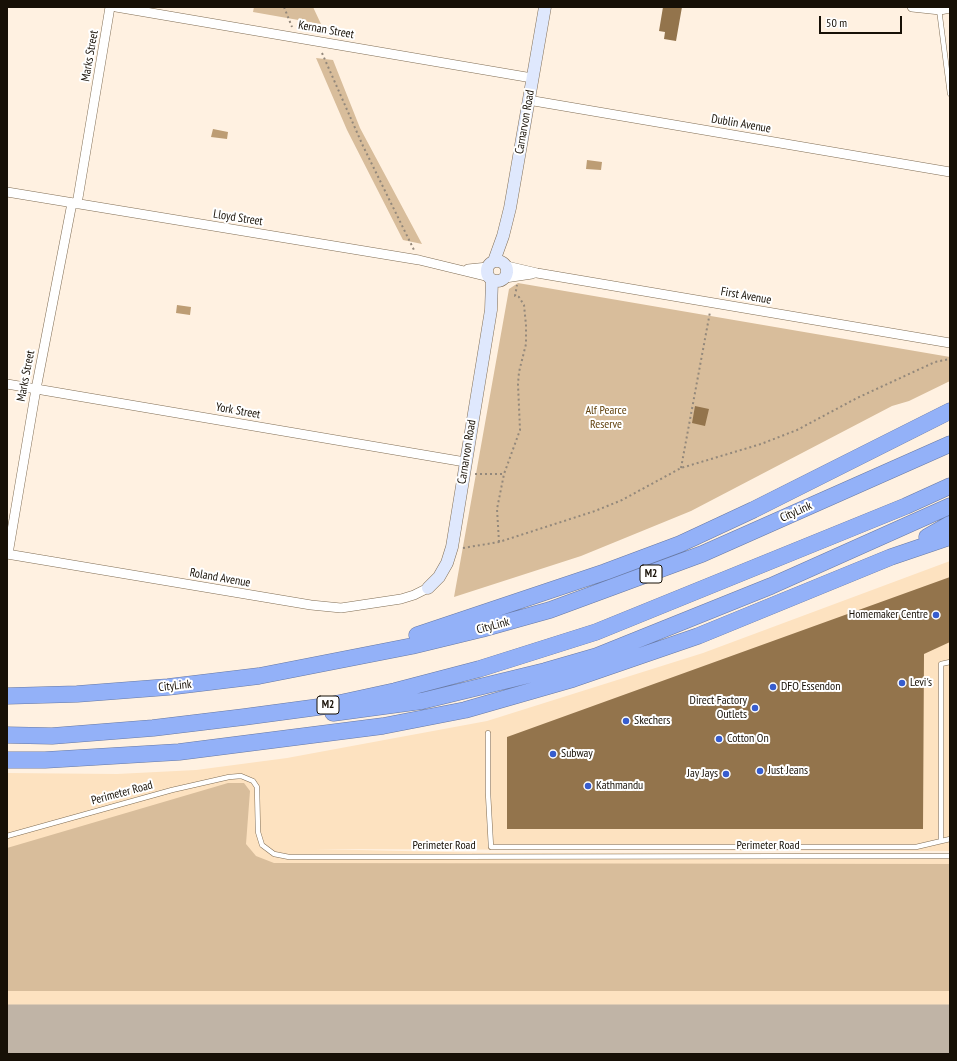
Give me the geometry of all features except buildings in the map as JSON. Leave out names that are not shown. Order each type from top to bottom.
[{"type":"highway","points":[[337,662],[597,575],[680,544],[753,510],[950,411]]},
{"type":"highway","name":"CityLink","points":[[7,696],[77,694],[168,687],[259,676],[337,662],[482,629],[550,610],[622,585],[702,554],[950,444]]},
{"type":"highway","name":"M2","points":[[7,736],[52,736],[153,728],[326,706],[395,691],[479,669],[596,632],[906,506],[950,486]]},
{"type":"highway","points":[[244,717],[342,712],[422,701],[545,671],[597,656],[690,620],[771,586],[950,506]]},
{"type":"highway","points":[[890,557],[950,524]]},
{"type":"highway","points":[[7,760],[60,760],[179,752],[346,732],[423,720],[516,697],[698,636],[890,557],[950,536]]},
{"type":"street","name":"Marks Street","points":[[8,554],[36,389],[75,203],[110,7]]},
{"type":"street","name":"Kernan Street","points":[[116,7],[130,8],[532,78]]},
{"type":"street","name":"Carnarvon Road","points":[[428,588],[439,577],[448,564],[452,547],[503,236],[545,7]]},
{"type":"street","points":[[912,7],[939,9],[950,8]]},
{"type":"street","name":"Dublin Avenue","points":[[528,100],[950,172]]},
{"type":"street","name":"Lloyd Street","points":[[7,192],[419,260],[464,270],[497,272]]},
{"type":"street","name":"First Avenue","points":[[497,272],[537,273],[950,343]]},
{"type":"street","name":"First Avenue","points":[[497,272],[518,276],[537,273]]},
{"type":"street","name":"York Street","points":[[7,384],[465,462]]},
{"type":"street","name":"Roland Avenue","points":[[8,554],[341,608],[401,598],[414,595],[428,588]]},
{"type":"lane","points":[[939,9],[950,94]]},
{"type":"lane","points":[[941,841],[941,664],[950,662]]},
{"type":"lane","points":[[488,734],[488,793],[491,847],[908,847],[950,840]]},
{"type":"lane","name":"Perimeter Road","points":[[7,836],[179,788],[229,777],[241,776],[253,781],[257,787],[258,832],[262,846],[274,854],[290,857],[950,856]]},
{"type":"path","points":[[284,7],[296,38]]},
{"type":"path","points":[[317,41],[363,146],[419,260]]},
{"type":"path","points":[[499,542],[497,509],[504,474],[520,430],[519,372],[526,344],[526,325],[524,305],[519,297],[515,296],[518,276]]},
{"type":"path","points":[[681,468],[712,302]]},
{"type":"path","points":[[452,547],[471,548],[499,542],[543,529],[622,500],[681,468],[761,444],[797,430],[857,398],[934,362],[950,359]]},
{"type":"path","points":[[463,474],[504,474]]},
{"type":"shaded area","points":[[213,129],[228,132],[227,139],[211,137]]},
{"type":"shaded area","points":[[587,160],[602,162],[601,170],[586,169]]},
{"type":"shaded area","points":[[177,305],[191,307],[190,315],[176,313]]},
{"type":"shaded area","points":[[950,561],[950,851],[315,849],[490,853],[950,854],[950,1054],[7,1054],[7,773],[117,774],[196,770],[287,758],[487,721],[703,653]]},
{"type":"green space","points":[[254,7],[313,7],[321,24],[253,12]]},
{"type":"green space","points":[[316,58],[333,60],[360,128],[422,244],[403,240],[347,130]]},
{"type":"green space","name":"Alf Pearce Reserve","points":[[518,283],[950,357],[950,381],[909,401],[892,406],[691,511],[581,556],[454,597],[509,289]]},
{"type":"green space","points":[[228,783],[244,783],[250,791],[246,844],[256,856],[274,863],[950,864],[950,991],[7,991],[7,848]]},
{"type":"taxiway","points":[[28,1042],[28,1054]]},
{"type":"taxiway","points":[[76,1054],[101,1042]]},
{"type":"runway","points":[[7,1042],[950,1042]]},
{"type":"place","name":"Homemaker Centre","points":[[936,615]]},
{"type":"place","name":"Levi's","points":[[902,683]]},
{"type":"place","name":"DFO Essendon","points":[[773,687]]},
{"type":"place","name":"Direct Factory Outlets","points":[[755,708]]},
{"type":"place","name":"Skechers","points":[[626,721]]},
{"type":"place","name":"Cotton On","points":[[719,739]]},
{"type":"place","name":"Subway","points":[[553,754]]},
{"type":"place","name":"Just Jeans","points":[[760,771]]},
{"type":"place","name":"Jay Jays","points":[[726,774]]},
{"type":"place","name":"Kathmandu","points":[[588,786]]}]
